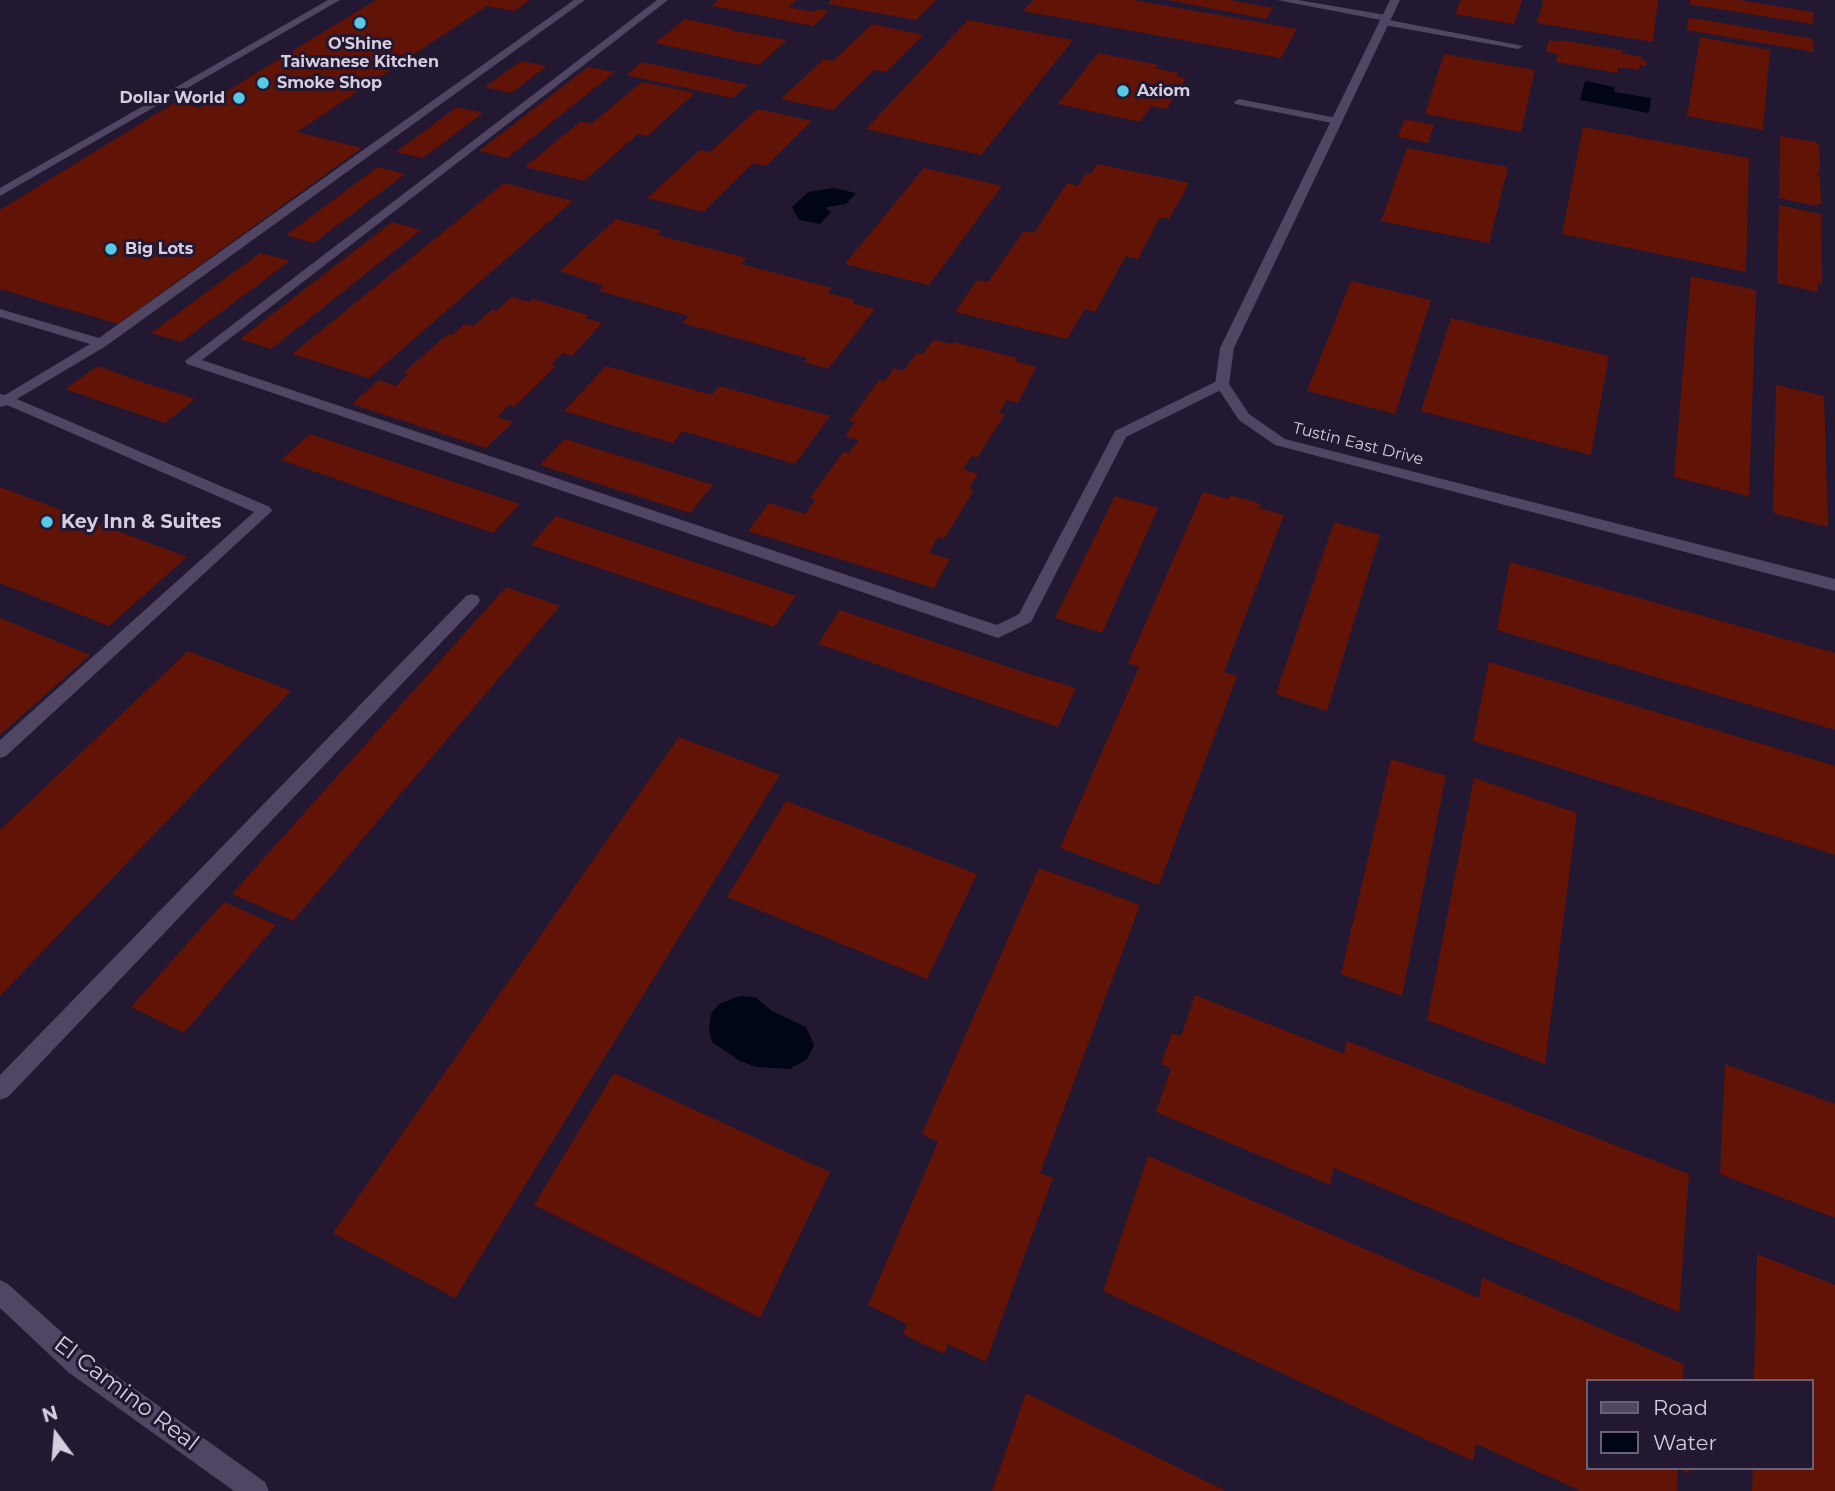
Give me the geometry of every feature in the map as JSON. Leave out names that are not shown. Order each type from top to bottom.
[{"type":"street","points":[[0,193],[335,0]]},
{"type":"street","points":[[2,401],[101,344],[580,0]]},
{"type":"street","points":[[663,0],[192,361],[998,632],[1025,618],[1121,434],[1222,384],[1227,348],[1395,0]]},
{"type":"street","points":[[1282,0],[1518,46]]},
{"type":"street","points":[[1240,102],[1337,121]]},
{"type":"street","points":[[0,313],[101,344]]},
{"type":"street","name":"Tustin East Drive","points":[[1222,384],[1244,417],[1280,442],[1835,585]]},
{"type":"street","points":[[0,751],[265,512],[2,401]]},
{"type":"street","points":[[0,1090],[472,600]]},
{"type":"street","name":"El Camino Real","points":[[0,1292],[77,1363],[256,1491]]},
{"type":"water","points":[[1585,81],[1615,87],[1614,92],[1651,98],[1649,113],[1580,100]]},
{"type":"water","points":[[834,188],[856,193],[846,204],[827,207],[831,212],[820,224],[799,220],[792,207],[808,192]]},
{"type":"water","points":[[740,996],[755,997],[772,1011],[806,1027],[814,1045],[807,1059],[790,1069],[757,1067],[740,1061],[712,1042],[709,1031],[711,1014],[719,1004]]},
{"type":"building","name":"Big Lots","points":[[376,0],[530,0],[514,11],[487,6],[297,132],[362,148],[118,324],[0,289],[0,210],[179,100],[199,108]]},
{"type":"building","points":[[718,0],[797,0],[788,7],[814,12],[817,9],[829,11],[813,26],[712,6]]},
{"type":"building","points":[[831,0],[936,0],[916,20],[828,4]]},
{"type":"building","points":[[1033,0],[1133,0],[1297,29],[1281,58],[1023,11]]},
{"type":"building","points":[[1168,0],[1230,0],[1273,8],[1266,19]]},
{"type":"building","points":[[1461,0],[1522,0],[1514,24],[1455,14]]},
{"type":"building","points":[[1543,0],[1658,0],[1653,42],[1537,23]]},
{"type":"building","points":[[1690,0],[1739,0],[1813,12],[1813,24],[1693,5]]},
{"type":"building","points":[[685,19],[787,40],[759,65],[655,43]]},
{"type":"building","points":[[1688,19],[1809,38],[1813,40],[1814,52],[1687,30]]},
{"type":"building","points":[[968,20],[1073,40],[981,155],[866,129]]},
{"type":"building","points":[[872,24],[923,35],[886,72],[874,70],[833,110],[781,99],[824,59],[833,61]]},
{"type":"building","points":[[1700,37],[1770,50],[1763,130],[1687,116]]},
{"type":"building","points":[[1549,40],[1622,50],[1621,53],[1642,57],[1641,60],[1647,61],[1646,66],[1640,65],[1639,70],[1618,67],[1617,73],[1556,62],[1558,54],[1546,52]]},
{"type":"building","name":"Axiom","points":[[1098,53],[1159,65],[1155,68],[1179,73],[1176,76],[1186,78],[1167,109],[1151,106],[1140,122],[1058,104]]},
{"type":"building","points":[[1444,54],[1535,70],[1521,132],[1425,114]]},
{"type":"building","points":[[521,61],[547,66],[511,93],[485,87]]},
{"type":"building","points":[[642,62],[748,85],[732,98],[626,75]]},
{"type":"building","points":[[588,67],[615,72],[507,158],[479,151]]},
{"type":"building","points":[[642,82],[695,93],[647,136],[638,134],[584,181],[525,167],[581,121],[591,124]]},
{"type":"building","points":[[457,107],[483,113],[423,158],[396,152]]},
{"type":"building","points":[[758,109],[812,121],[766,166],[753,163],[703,212],[647,198],[700,150],[710,152]]},
{"type":"building","points":[[1405,119],[1434,125],[1428,143],[1398,137]]},
{"type":"building","points":[[1583,127],[1749,158],[1746,272],[1562,234]]},
{"type":"building","points":[[1780,136],[1816,142],[1819,145],[1820,172],[1817,171],[1817,175],[1820,176],[1821,204],[1817,206],[1779,198]]},
{"type":"building","points":[[1407,148],[1508,167],[1489,243],[1381,221]]},
{"type":"building","points":[[1097,164],[1189,183],[1169,219],[1160,217],[1138,259],[1126,256],[1095,312],[1085,309],[1067,339],[955,312],[977,280],[988,282],[1024,231],[1034,233],[1067,183],[1078,186],[1086,173],[1091,174]]},
{"type":"building","points":[[378,167],[405,174],[314,243],[286,235]]},
{"type":"building","points":[[924,168],[1002,186],[929,285],[845,264]]},
{"type":"building","points":[[504,183],[573,201],[369,378],[292,354]]},
{"type":"building","points":[[1779,205],[1821,214],[1822,284],[1818,283],[1818,292],[1777,283]]},
{"type":"building","points":[[616,219],[662,231],[657,235],[747,258],[741,264],[832,288],[828,293],[875,309],[828,369],[804,362],[807,358],[682,323],[689,316],[599,291],[604,286],[560,271]]},
{"type":"building","points":[[392,222],[421,230],[271,349],[240,339]]},
{"type":"building","points":[[260,253],[290,261],[181,342],[151,333]]},
{"type":"building","points":[[1691,276],[1756,290],[1749,496],[1674,477]]},
{"type":"building","points":[[1351,281],[1431,300],[1395,414],[1307,391]]},
{"type":"building","points":[[512,297],[529,302],[532,299],[588,315],[585,318],[602,323],[572,356],[563,353],[551,365],[556,366],[514,407],[509,405],[497,417],[513,422],[486,448],[352,404],[379,380],[396,386],[408,374],[404,372],[448,334],[452,335],[465,324],[473,326]]},
{"type":"building","points":[[1451,318],[1609,356],[1591,455],[1421,411]]},
{"type":"building","points":[[933,340],[952,344],[955,342],[1017,358],[1015,361],[1036,367],[1018,403],[1007,400],[999,413],[1005,414],[977,458],[972,456],[963,469],[978,474],[969,488],[974,490],[944,539],[938,537],[929,553],[950,559],[934,588],[748,531],[769,503],[805,514],[815,500],[810,498],[843,452],[849,453],[859,440],[845,436],[855,422],[849,421],[879,380],[885,381],[894,368],[903,371],[917,353],[923,354]]},
{"type":"building","points":[[98,366],[195,399],[165,423],[65,389]]},
{"type":"building","points":[[606,366],[712,395],[719,386],[830,416],[795,464],[682,431],[673,443],[564,411]]},
{"type":"building","points":[[1776,385],[1824,396],[1828,527],[1773,513]]},
{"type":"building","points":[[310,434],[520,504],[493,533],[281,460]]},
{"type":"building","points":[[565,439],[713,485],[690,513],[540,465]]},
{"type":"building","name":"Key Inn & Suites","points":[[0,487],[187,557],[109,626],[0,583]]},
{"type":"building","points":[[1203,492],[1228,499],[1230,495],[1261,504],[1259,508],[1284,515],[1224,672],[1237,676],[1159,885],[1060,848],[1139,667],[1128,663]]},
{"type":"building","points":[[1115,496],[1158,508],[1102,633],[1055,618]]},
{"type":"building","points":[[556,516],[796,596],[774,627],[531,545]]},
{"type":"building","points":[[1334,522],[1380,535],[1327,711],[1276,694]]},
{"type":"building","points":[[1510,562],[1835,653],[1835,730],[1497,630]]},
{"type":"building","points":[[506,587],[560,606],[293,921],[232,894]]},
{"type":"building","points":[[840,610],[1076,688],[1058,727],[818,644]]},
{"type":"building","points":[[0,618],[90,655],[0,735]]},
{"type":"building","points":[[188,651],[291,691],[0,996],[0,830]]},
{"type":"building","points":[[1489,662],[1835,766],[1835,855],[1473,741]]},
{"type":"building","points":[[679,737],[780,775],[455,1298],[333,1233]]},
{"type":"building","points":[[1391,759],[1446,776],[1402,996],[1341,974]]},
{"type":"building","points":[[1474,778],[1577,813],[1545,1064],[1427,1020]]},
{"type":"building","points":[[786,801],[977,874],[927,979],[727,897]]},
{"type":"building","points":[[1039,868],[1140,905],[1040,1173],[1053,1178],[986,1362],[948,1344],[944,1354],[903,1334],[907,1324],[868,1305],[938,1142],[922,1134]]},
{"type":"building","points":[[224,902],[276,925],[184,1033],[131,1007]]},
{"type":"building","points":[[1195,995],[1344,1054],[1347,1041],[1689,1174],[1679,1312],[1334,1168],[1330,1185],[1156,1112],[1171,1068],[1161,1064],[1172,1033],[1181,1036]]},
{"type":"building","points":[[1725,1064],[1835,1104],[1835,1218],[1720,1174]]},
{"type":"building","points":[[614,1073],[830,1172],[760,1318],[534,1205]]},
{"type":"building","points":[[1148,1156],[1479,1298],[1482,1278],[1684,1364],[1683,1379],[1587,1379],[1587,1470],[1678,1470],[1677,1491],[1581,1491],[1476,1444],[1473,1461],[1103,1291]]},
{"type":"building","points":[[1757,1254],[1835,1285],[1835,1491],[1752,1491],[1753,1470],[1814,1470],[1814,1379],[1754,1379]]},
{"type":"building","points":[[1026,1393],[1226,1491],[992,1491]]},
{"type":"place","name":"O'Shine Taiwanese Kitchen","points":[[360,23]]},
{"type":"place","name":"Smoke Shop","points":[[263,83]]},
{"type":"place","name":"Axiom","points":[[1123,91]]},
{"type":"place","name":"Dollar World","points":[[239,98]]},
{"type":"place","name":"Big Lots","points":[[111,249]]},
{"type":"place","name":"Key Inn & Suites","points":[[47,522]]}]
